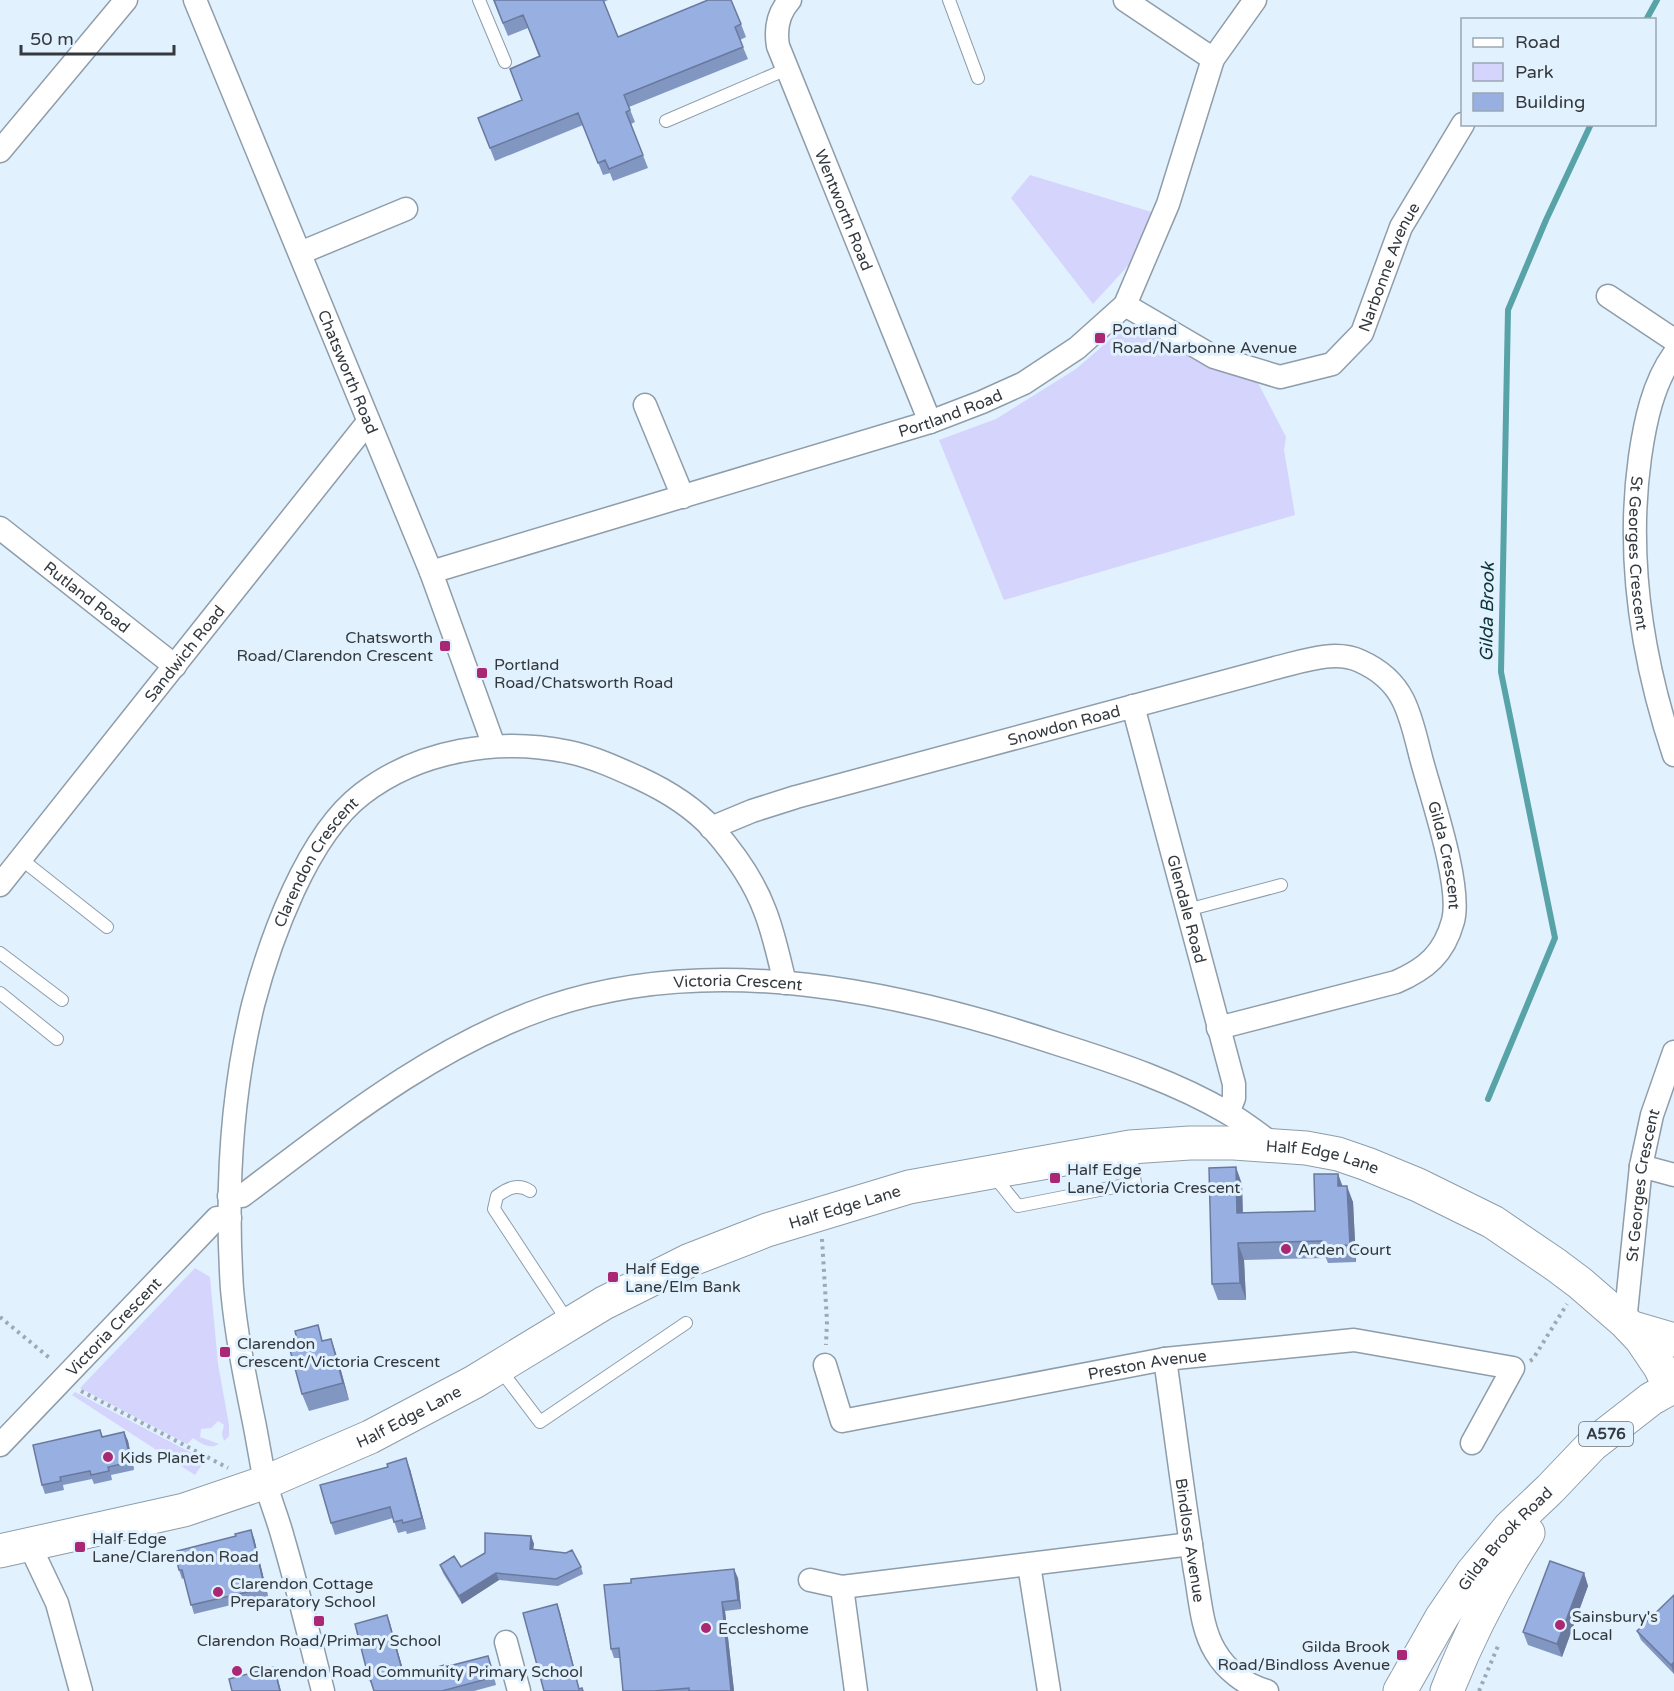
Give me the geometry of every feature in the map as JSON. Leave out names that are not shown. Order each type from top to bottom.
[{"type":"main road","name":"Half Edge Lane","points":[[15,1547],[184,1510],[266,1482],[370,1437],[499,1367],[604,1303],[690,1260],[767,1230],[909,1187],[1130,1147],[1190,1143],[1306,1148],[1338,1154],[1419,1185],[1493,1222],[1580,1283],[1627,1324],[1651,1353],[1672,1387]]},
{"type":"main road","points":[[1627,1324],[1674,1340]]},
{"type":"main road","name":"A576","points":[[1550,1489],[1592,1445],[1634,1412],[1672,1387]]},
{"type":"main road","name":"Gilda Brook Road","points":[[1400,1691],[1442,1617],[1472,1573],[1509,1528],[1550,1489]]},
{"type":"main road","name":"Gilda Brook Road","points":[[1447,1691],[1496,1584],[1528,1533],[1550,1489]]},
{"type":"street","points":[[0,151],[126,0]]},
{"type":"street","name":"Chatsworth Road","points":[[195,0],[431,572],[494,746]]},
{"type":"street","name":"Wentworth Road","points":[[790,0],[780,16],[776,32],[778,46],[930,422]]},
{"type":"street","points":[[1125,0],[1213,58]]},
{"type":"street","name":"Portland Road","points":[[431,572],[930,422],[1024,383],[1077,348],[1125,305],[1168,204],[1213,58],[1255,0]]},
{"type":"street","name":"Narbonne Avenue","points":[[1125,305],[1214,357],[1280,376],[1332,364],[1362,333],[1401,227],[1462,126]]},
{"type":"street","points":[[300,253],[406,209]]},
{"type":"street","points":[[1608,296],[1674,340]]},
{"type":"street","name":"St Georges Crescent","points":[[1674,354],[1668,363],[1646,418],[1635,497],[1635,566],[1644,642],[1665,729],[1674,755]]},
{"type":"street","points":[[645,405],[683,497]]},
{"type":"street","name":"Sandwich Road","points":[[0,885],[368,422]]},
{"type":"street","name":"Rutland Road","points":[[0,528],[175,666]]},
{"type":"street","name":"Snowdon Road","points":[[711,828],[773,804],[1275,668],[1329,657],[1357,660],[1372,668],[1389,681],[1404,701]]},
{"type":"street","name":"Gilda Crescent","points":[[1218,1028],[1396,981],[1426,966],[1445,942],[1455,912],[1454,890],[1434,804],[1404,701]]},
{"type":"street","name":"Glendale Road","points":[[1133,706],[1234,1084],[1234,1098],[1228,1113]]},
{"type":"street","name":"Clarendon Crescent","points":[[323,1691],[284,1540],[266,1482],[241,1354],[232,1290],[230,1207],[239,1080],[254,1003],[283,917],[306,865],[340,815],[360,796],[383,781],[433,758],[494,746],[517,746],[560,751],[595,759],[648,782],[669,794],[711,828],[754,886],[765,911],[785,983]]},
{"type":"street","name":"Victoria Crescent","points":[[0,1445],[217,1218],[242,1196],[349,1115],[426,1064],[522,1017],[597,993],[635,987],[741,980],[785,983],[874,995],[936,1008],[1012,1028],[1113,1062],[1184,1090],[1228,1113],[1274,1145]]},
{"type":"street","name":"St Georges Crescent","points":[[1627,1324],[1641,1166],[1652,1115],[1674,1052]]},
{"type":"street","points":[[1641,1166],[1674,1175]]},
{"type":"street","name":"Preston Avenue","points":[[825,1365],[842,1421],[1166,1359],[1354,1340],[1513,1368]]},
{"type":"street","name":"Bindloss Avenue","points":[[1166,1359],[1191,1544],[1204,1621],[1214,1649],[1223,1663],[1248,1683],[1268,1691]]},
{"type":"street","points":[[1472,1443],[1513,1368]]},
{"type":"street","points":[[810,1580],[842,1587],[1191,1544]]},
{"type":"street","points":[[15,1547],[57,1603],[81,1691]]},
{"type":"street","points":[[1029,1565],[1049,1691]]},
{"type":"street","points":[[842,1587],[856,1691]]},
{"type":"street","points":[[506,1642],[519,1691]]},
{"type":"lane","points":[[479,0],[505,62]]},
{"type":"lane","points":[[949,0],[978,78]]},
{"type":"lane","points":[[666,121],[787,69]]},
{"type":"lane","points":[[21,859],[107,927]]},
{"type":"lane","points":[[1187,909],[1281,885]]},
{"type":"lane","points":[[0,953],[62,1000]]},
{"type":"lane","points":[[0,993],[57,1039]]},
{"type":"lane","points":[[530,1191],[517,1186],[508,1188],[497,1196],[494,1209],[569,1324]]},
{"type":"lane","points":[[499,1367],[540,1422],[686,1323]]},
{"type":"path","points":[[821,1214],[827,1321],[825,1365]]},
{"type":"path","points":[[1513,1368],[1533,1359],[1580,1283]]},
{"type":"path","points":[[0,1317],[65,1377],[225,1467],[266,1482]]},
{"type":"green space","points":[[1030,175],[1158,214],[1135,258],[1093,304],[1011,198]]},
{"type":"green space","points":[[1128,324],[1256,379],[1286,437],[1284,450],[1295,515],[1004,600],[939,440],[996,419],[1076,369]]},
{"type":"green space","points":[[195,1268],[210,1277],[218,1364],[229,1425],[229,1436],[224,1441],[222,1434],[224,1425],[218,1421],[211,1428],[201,1429],[200,1437],[219,1444],[215,1446],[205,1445],[193,1438],[187,1444],[80,1388]]},
{"type":"green space","points":[[75,1392],[205,1460],[195,1475],[72,1395]]},
{"type":"building","points":[[494,0],[603,0],[618,37],[708,0],[731,0],[741,24],[735,27],[743,47],[624,95],[630,110],[626,112],[643,155],[609,169],[605,160],[598,163],[578,113],[490,148],[478,118],[522,100],[510,69],[540,56],[523,15],[503,23]]},
{"type":"building","name":"Arden Court","points":[[1236,1167],[1237,1213],[1315,1211],[1314,1174],[1338,1174],[1338,1186],[1347,1186],[1350,1245],[1322,1246],[1322,1241],[1238,1243],[1240,1283],[1212,1284],[1209,1168]]},
{"type":"building","points":[[318,1325],[322,1341],[331,1339],[343,1383],[302,1394],[290,1350],[299,1348],[295,1331]]},
{"type":"building","points":[[100,1430],[102,1437],[124,1432],[131,1462],[108,1467],[109,1471],[91,1475],[90,1471],[60,1477],[61,1481],[42,1485],[33,1445]]},
{"type":"building","points":[[406,1458],[422,1518],[403,1523],[402,1520],[394,1522],[390,1507],[331,1523],[320,1485],[388,1467],[387,1464]]},
{"type":"building","points":[[251,1530],[265,1588],[191,1605],[182,1570],[179,1570],[175,1554],[178,1554],[177,1551]]},
{"type":"building","points":[[485,1533],[531,1536],[530,1549],[566,1553],[572,1550],[581,1567],[556,1579],[496,1573],[459,1596],[440,1565],[454,1556],[461,1567],[485,1553]]},
{"type":"building","points":[[1550,1561],[1584,1573],[1557,1644],[1523,1632]]},
{"type":"building","points":[[734,1569],[738,1600],[722,1602],[731,1691],[689,1691],[689,1688],[623,1691],[619,1648],[611,1649],[604,1585],[631,1583],[631,1579]]},
{"type":"building","points":[[1674,1595],[1674,1662],[1671,1665],[1637,1631]]},
{"type":"building","points":[[557,1604],[579,1689],[582,1688],[583,1691],[544,1691],[523,1613]]},
{"type":"building","points":[[387,1615],[404,1677],[448,1664],[449,1666],[488,1656],[494,1677],[442,1691],[374,1691],[355,1624]]},
{"type":"building","points":[[274,1667],[280,1691],[232,1691],[229,1679]]},
{"type":"waterway","name":"Gilda Brook","points":[[1647,18],[1657,0]]},
{"type":"waterway","name":"Gilda Brook","points":[[1488,1099],[1555,938],[1501,672],[1508,310],[1546,220],[1590,126]]},
{"type":"place","name":"Portland Road/Narbonne Avenue","points":[[1100,338]]},
{"type":"place","name":"Chatsworth Road/Clarendon Crescent","points":[[445,646]]},
{"type":"place","name":"Portland Road/Chatsworth Road","points":[[482,673]]},
{"type":"place","name":"Half Edge Lane/Victoria Crescent","points":[[1055,1178]]},
{"type":"place","name":"Arden Court","points":[[1286,1249]]},
{"type":"place","name":"Half Edge Lane/Elm Bank","points":[[613,1277]]},
{"type":"place","name":"Clarendon Crescent/Victoria Crescent","points":[[225,1352]]},
{"type":"place","name":"Kids Planet","points":[[108,1457]]},
{"type":"place","name":"Half Edge Lane/Clarendon Road","points":[[80,1547]]},
{"type":"place","name":"Clarendon Cottage Preparatory School","points":[[218,1592]]},
{"type":"place","name":"Clarendon Road/Primary School","points":[[319,1621]]},
{"type":"place","name":"Sainsbury's Local","points":[[1560,1625]]},
{"type":"place","name":"Eccleshome","points":[[706,1628]]},
{"type":"place","name":"Gilda Brook Road/Bindloss Avenue","points":[[1402,1655]]},
{"type":"place","name":"Clarendon Road Community Primary School","points":[[237,1671]]}]
